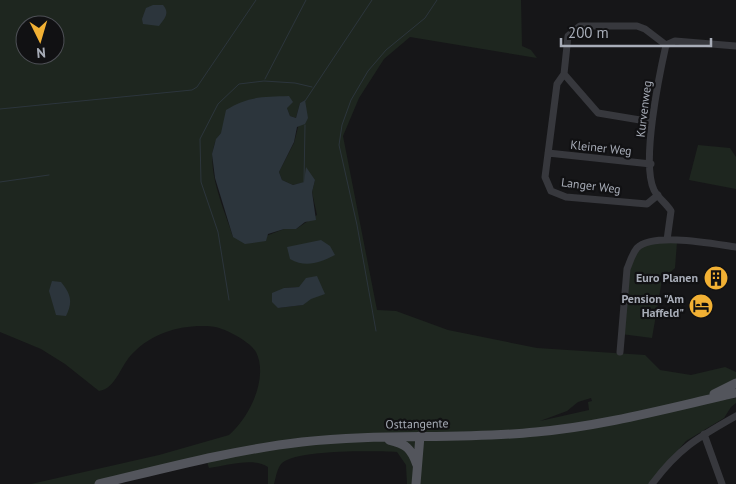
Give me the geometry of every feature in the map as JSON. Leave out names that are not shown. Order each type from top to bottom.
[{"type":"main road","points":[[680,407],[736,383]]},
{"type":"main road","name":"Osttangente","points":[[99,484],[240,451],[303,442],[377,437],[535,432],[596,426],[736,393]]},
{"type":"main road","points":[[416,484],[420,436]]},
{"type":"main road","points":[[377,437],[404,444],[412,450],[418,465]]},
{"type":"street","name":"Langer Weg","points":[[658,195],[647,204],[556,194],[551,191],[545,177],[557,84],[564,74],[566,41],[573,30],[580,26],[636,26],[646,29],[666,45]]},
{"type":"street","points":[[666,45],[675,41],[736,46]]},
{"type":"street","name":"Kurvenweg","points":[[666,45],[652,122],[650,179],[658,195],[665,201],[671,211],[667,240]]},
{"type":"street","points":[[564,74],[598,113],[652,122]]},
{"type":"street","name":"Kleiner Weg","points":[[548,153],[651,164]]},
{"type":"street","points":[[620,352],[627,269],[631,257],[638,247],[650,242],[667,240],[736,247]]},
{"type":"street","points":[[652,484],[668,463],[688,444],[736,416]]},
{"type":"street","points":[[704,434],[722,484]]},
{"type":"shaded area","points":[[0,0],[521,0],[522,46],[531,50],[537,58],[410,37],[384,59],[359,98],[343,136],[377,310],[396,311],[448,330],[537,348],[645,355],[660,370],[691,375],[725,367],[736,372],[736,393],[715,401],[736,398],[736,403],[724,418],[686,441],[649,484],[407,484],[406,465],[397,452],[372,451],[320,453],[291,458],[280,465],[274,484],[268,484],[268,467],[262,464],[247,462],[209,468],[206,459],[99,484],[31,484],[159,455],[229,435],[250,408],[255,397],[260,374],[259,362],[256,352],[252,347],[228,331],[210,326],[176,329],[149,340],[133,353],[110,386],[99,391],[65,364],[41,349],[0,332]],"holes":[[[305,100],[294,143],[279,172],[282,180],[293,185],[315,180],[312,192],[317,215],[296,229],[284,229],[266,236],[233,237],[220,199],[213,169],[212,156],[215,143],[221,133],[287,108],[290,116],[296,118],[300,103]],[[299,287],[311,298],[302,305],[278,308],[284,288]],[[591,398],[592,401],[588,402],[589,410],[540,421],[567,411],[578,402]]]},
{"type":"shaded area","points":[[153,5],[163,5],[166,11],[165,18],[159,26],[143,24],[142,19],[146,8]]},
{"type":"shaded area","points":[[289,96],[293,102],[287,108],[290,116],[296,118],[300,103],[305,100],[308,118],[305,124],[297,127],[294,142],[279,172],[282,180],[293,185],[304,182],[306,167],[315,180],[312,192],[316,220],[305,222],[296,229],[284,229],[268,234],[266,241],[245,244],[233,237],[215,178],[212,154],[216,139],[221,133],[226,110],[234,105],[263,97]]},
{"type":"shaded area","points":[[698,145],[730,148],[736,157],[736,189],[689,180]]},
{"type":"shaded area","points":[[321,240],[330,246],[335,255],[307,264],[290,259],[287,247]]},
{"type":"shaded area","points":[[650,242],[677,242],[675,268],[662,280],[652,338],[621,334],[631,257]]},
{"type":"shaded area","points":[[317,276],[325,294],[311,299],[303,305],[278,308],[272,302],[272,293],[284,288],[299,287],[306,278]]},
{"type":"shaded area","points":[[52,281],[61,282],[69,294],[70,306],[66,316],[56,315],[49,291]]},
{"type":"waterway","points":[[0,109],[192,90],[197,87],[256,0]]},
{"type":"waterway","points":[[265,79],[306,0]]},
{"type":"waterway","points":[[305,101],[372,0]]},
{"type":"waterway","points":[[376,331],[357,225],[339,145],[342,125],[351,100],[368,71],[386,50],[425,18],[437,0]]},
{"type":"waterway","points":[[229,300],[218,232],[201,182],[200,139],[218,104],[239,84],[264,81],[295,83],[312,87]]},
{"type":"waterway","points":[[304,182],[305,125]]},
{"type":"waterway","points":[[0,182],[49,175]]},
{"type":"place","name":"Euro Planen","points":[[716,278]]},
{"type":"place","name":"Pension \"Am Haffeld\"","points":[[701,306]]}]
